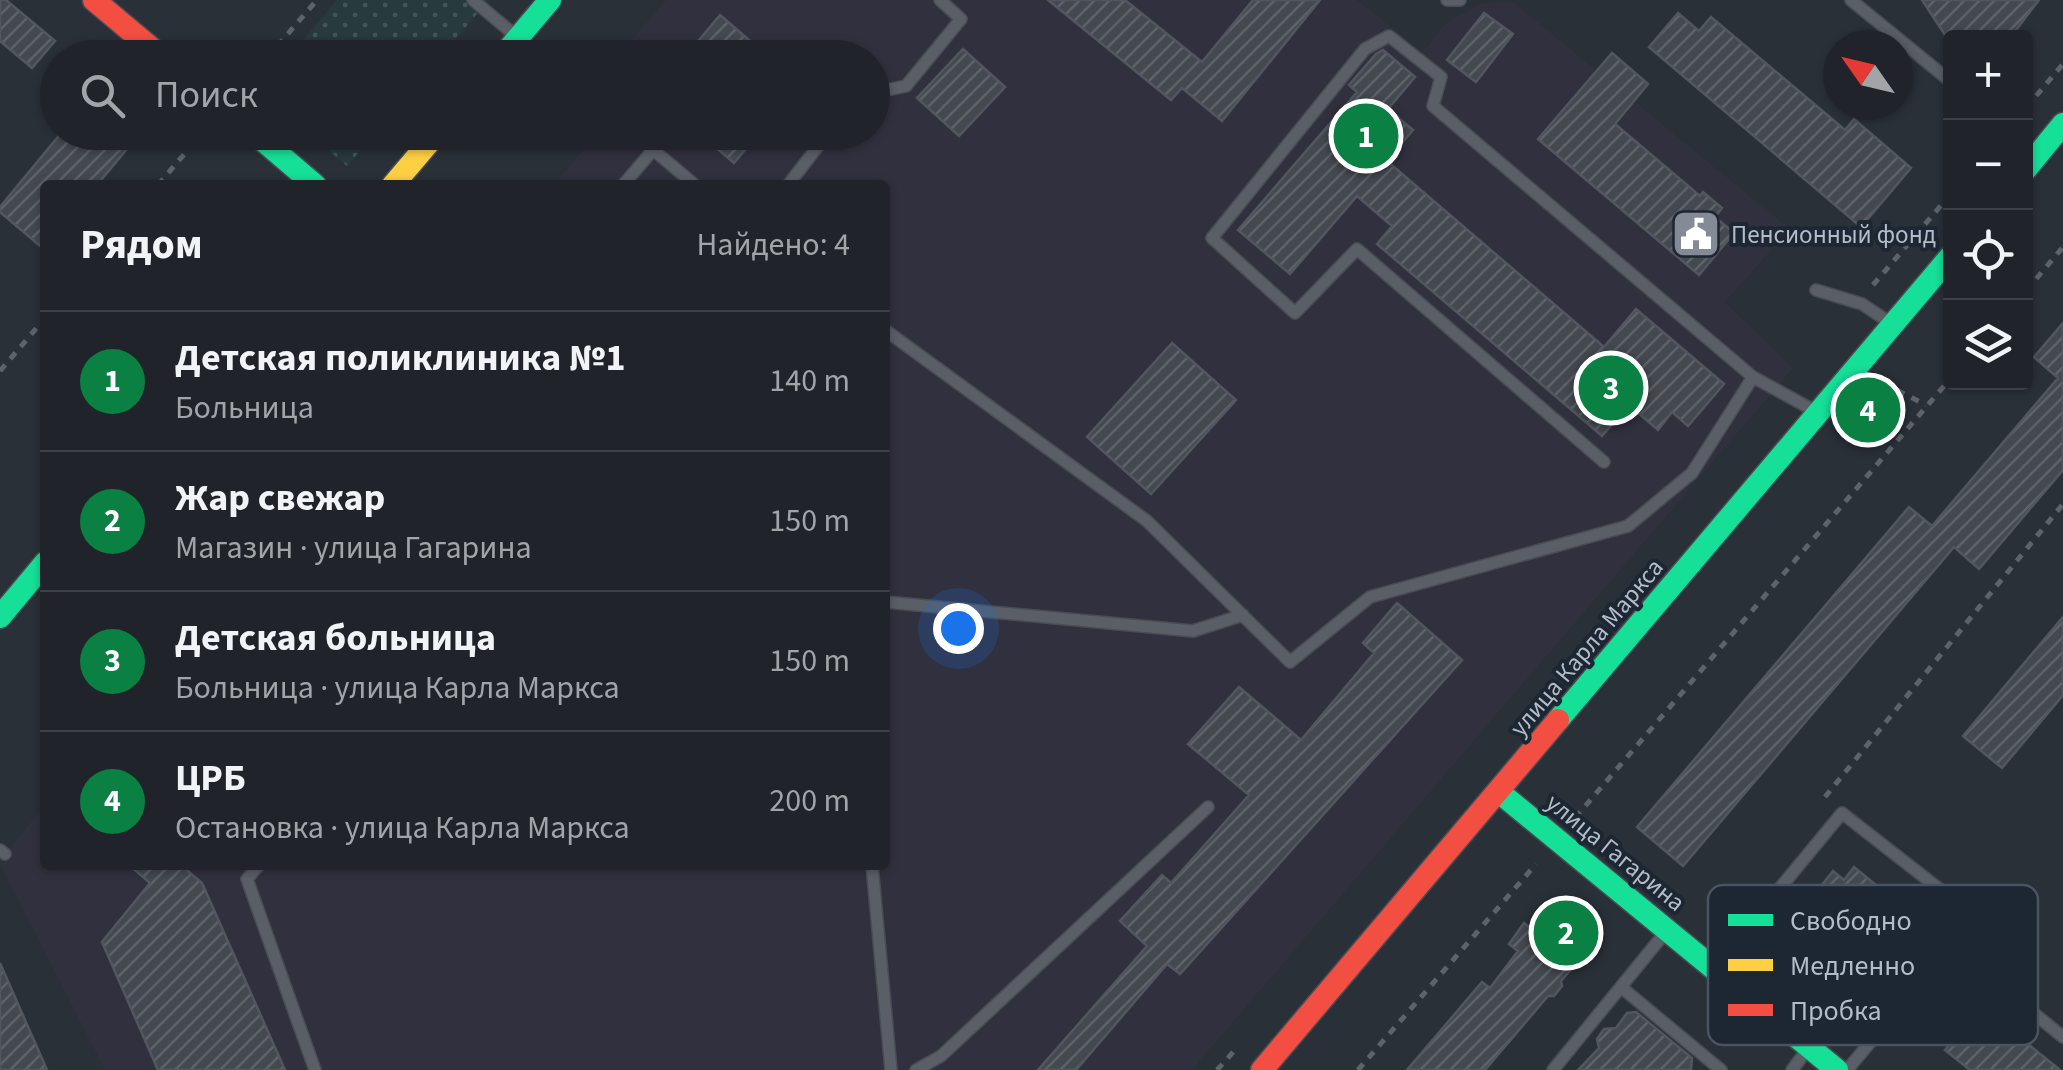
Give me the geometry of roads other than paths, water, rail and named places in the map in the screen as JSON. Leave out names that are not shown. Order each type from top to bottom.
[{"type":"street","points":[[94,0],[142,40]]},
{"type":"street","points":[[518,38],[550,0]]},
{"type":"street","points":[[2033,152],[2063,124]]},
{"type":"street","points":[[274,150],[309,180]]},
{"type":"street","points":[[397,180],[423,150]]},
{"type":"street","name":"улица Карла Маркса","points":[[1262,1070],[1943,265]]},
{"type":"street","points":[[0,617],[40,569]]},
{"type":"street","name":"улица Гагарина","points":[[1498,792],[1708,963]]},
{"type":"street","name":"улица Гагарина","points":[[1808,1045],[1837,1070]]},
{"type":"lane","points":[[473,0],[520,40]]},
{"type":"lane","points":[[890,89],[906,86],[962,20],[940,0]]},
{"type":"lane","points":[[1446,0],[1460,0]]},
{"type":"lane","points":[[1851,0],[1943,76]]},
{"type":"lane","points":[[1604,462],[1357,249],[1295,312],[1212,238],[1365,49],[1388,36],[1441,77],[1433,106],[1753,378],[1820,414]]},
{"type":"lane","points":[[627,180],[652,150],[689,180]]},
{"type":"lane","points":[[792,180],[816,150]]},
{"type":"lane","points":[[1816,290],[1862,304],[1893,325]]},
{"type":"lane","points":[[890,334],[1148,521],[1290,662],[1370,597],[1628,526],[1692,473],[1753,378]]},
{"type":"lane","points":[[890,602],[1193,632],[1243,615]]},
{"type":"lane","points":[[916,1070],[941,1056],[1208,807]]},
{"type":"lane","points":[[1782,885],[1842,812],[1935,885]]},
{"type":"lane","points":[[255,870],[247,879],[315,1070]]},
{"type":"lane","points":[[872,870],[891,1070]]},
{"type":"lane","points":[[1553,1070],[1668,930]]},
{"type":"lane","points":[[1621,987],[1721,1070]]},
{"type":"lane","points":[[2038,1017],[2063,1037]]},
{"type":"lane","points":[[1847,1070],[1868,1045]]},
{"type":"lane","points":[[1792,1070],[1810,1047]]},
{"type":"place","name":"Детская поликлиника №1","points":[[1366,136]]},
{"type":"place","name":"Пенсионный фонд","points":[[1696,234]]},
{"type":"place","name":"Детская больница","points":[[1611,388]]},
{"type":"place","name":"ЦРБ","points":[[1868,410]]},
{"type":"place","name":"Жар свежар","points":[[1566,933]]}]
